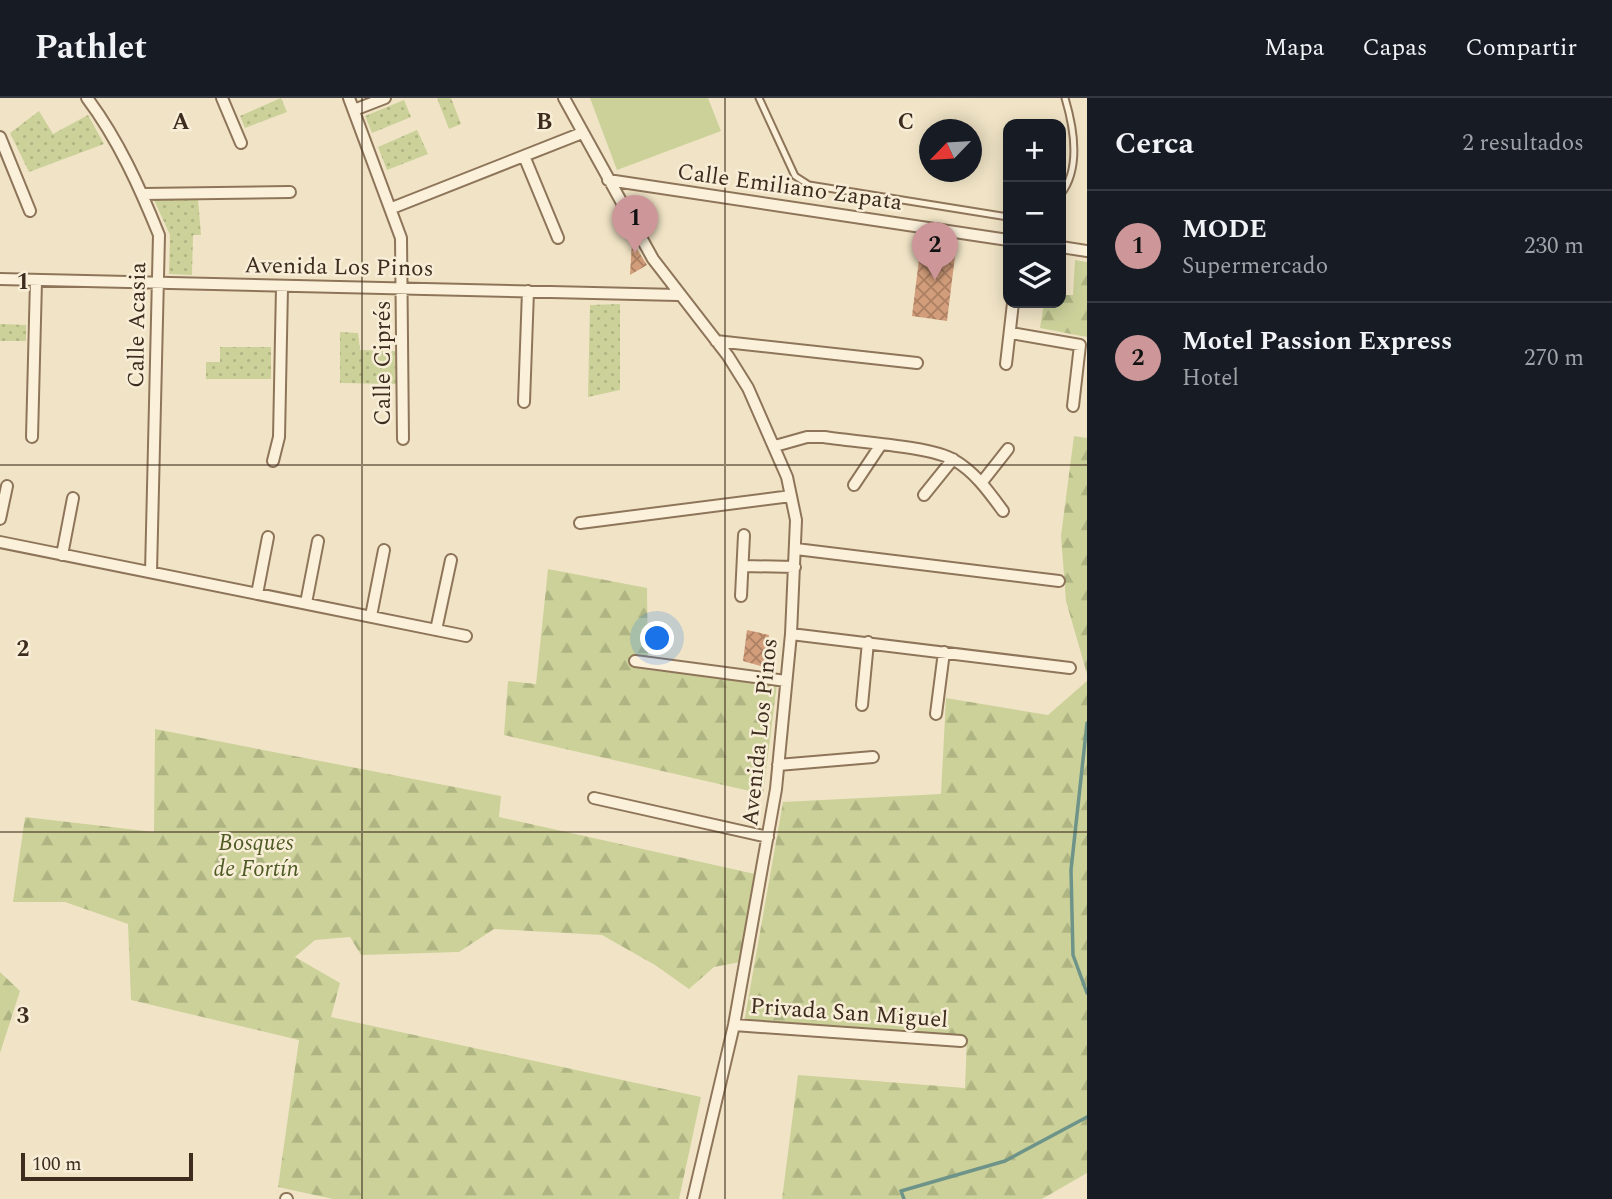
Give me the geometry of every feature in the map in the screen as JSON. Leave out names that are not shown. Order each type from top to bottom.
[{"type":"street","name":"Calle Acasia","points":[[87,98],[100,116],[143,194],[159,235],[150,572]]},
{"type":"street","points":[[222,98],[241,143]]},
{"type":"street","name":"Calle Ciprés","points":[[349,98],[393,208],[401,238],[404,288],[403,439]]},
{"type":"street","points":[[354,110],[385,98]]},
{"type":"street","name":"Avenida Los Pinos","points":[[564,98],[648,250],[678,295],[716,341],[748,388],[775,446],[796,520],[791,634],[768,837],[734,1025],[693,1199]]},
{"type":"street","points":[[393,208],[582,133]]},
{"type":"street","points":[[0,136],[30,211]]},
{"type":"street","points":[[524,156],[558,238]]},
{"type":"street","name":"Calle Emiliano Zapata","points":[[608,180],[1003,239]]},
{"type":"street","points":[[143,194],[290,192]]},
{"type":"street","points":[[1066,248],[1087,251]]},
{"type":"street","name":"Avenida Los Pinos","points":[[0,279],[678,295]]},
{"type":"street","points":[[32,437],[36,281]]},
{"type":"street","points":[[273,461],[279,437],[282,287]]},
{"type":"street","points":[[524,402],[528,291]]},
{"type":"street","points":[[1006,364],[1013,308]]},
{"type":"street","points":[[1011,334],[1080,345],[1073,406]]},
{"type":"street","points":[[716,341],[917,363]]},
{"type":"street","points":[[775,446],[807,437],[824,437],[932,452],[953,459],[982,482],[1003,511]]},
{"type":"street","points":[[854,485],[880,446]]},
{"type":"street","points":[[982,482],[1008,449]]},
{"type":"street","points":[[924,495],[953,459]]},
{"type":"street","points":[[0,519],[7,486]]},
{"type":"street","points":[[580,523],[791,496]]},
{"type":"street","points":[[62,555],[73,498]]},
{"type":"street","points":[[741,596],[744,536]]},
{"type":"street","points":[[257,594],[268,537]]},
{"type":"street","points":[[306,603],[318,541]]},
{"type":"street","points":[[0,542],[466,636]]},
{"type":"street","points":[[796,549],[1059,581]]},
{"type":"street","points":[[371,616],[384,550]]},
{"type":"street","points":[[436,630],[451,560]]},
{"type":"street","points":[[743,566],[795,567]]},
{"type":"street","points":[[791,634],[1070,668]]},
{"type":"street","points":[[862,705],[868,642]]},
{"type":"street","points":[[936,714],[944,652]]},
{"type":"street","points":[[635,661],[786,681]]},
{"type":"street","points":[[778,765],[873,757]]},
{"type":"street","points":[[594,798],[768,837]]},
{"type":"street","name":"Privada San Miguel","points":[[734,1025],[961,1041]]},
{"type":"lane","points":[[759,98],[795,176],[809,185],[1003,216]]},
{"type":"lane","points":[[1065,98],[1073,138],[1074,161],[1066,187]]},
{"type":"green space","points":[[281,98],[287,112],[245,128],[240,116]]},
{"type":"green space","points":[[437,98],[451,98],[461,124],[449,129]]},
{"type":"green space","points":[[590,98],[708,98],[721,131],[617,170]]},
{"type":"green space","points":[[404,100],[411,117],[372,133],[365,116]]},
{"type":"green space","points":[[39,111],[53,134],[88,115],[104,144],[29,172],[10,133]]},
{"type":"green space","points":[[417,130],[428,154],[387,170],[378,147]]},
{"type":"green space","points":[[154,200],[198,200],[201,235],[193,235],[192,275],[169,274],[170,235]]},
{"type":"green space","points":[[1075,260],[1087,262],[1087,337],[1040,328],[1043,308],[1066,308],[1066,295],[1073,295]]},
{"type":"green space","points":[[620,304],[620,390],[588,397],[590,305]]},
{"type":"green space","points":[[0,324],[26,325],[26,341],[0,341]]},
{"type":"green space","points":[[340,332],[358,333],[360,350],[395,351],[396,384],[340,383]]},
{"type":"green space","points":[[220,347],[271,347],[271,379],[206,379],[206,362],[220,362]]},
{"type":"green space","points":[[1074,436],[1087,438],[1087,674],[1066,601],[1061,536]]},
{"type":"green space","points":[[548,569],[647,588],[648,670],[777,684],[763,794],[504,735],[508,681],[536,684]]},
{"type":"green space","points":[[1087,681],[1087,1173],[1042,1199],[782,1199],[798,1075],[965,1088],[967,1038],[744,1023],[783,802],[941,794],[946,698],[1048,715]]},
{"type":"green space","name":"Bosques de Fortín","points":[[155,729],[501,796],[499,817],[755,874],[740,962],[714,967],[689,989],[655,965],[602,935],[494,929],[459,952],[361,955],[350,937],[315,940],[295,957],[340,983],[331,1017],[701,1097],[679,1199],[333,1199],[278,1187],[299,1040],[131,1000],[128,924],[65,902],[13,902],[25,817],[154,832]]},
{"type":"green space","points":[[0,972],[20,991],[0,1053]]},
{"type":"building","points":[[922,235],[957,240],[947,321],[912,316]]},
{"type":"building","points":[[632,241],[647,265],[630,275]]},
{"type":"building","points":[[747,630],[769,635],[764,667],[743,661]]},
{"type":"waterway","points":[[1087,723],[1071,870],[1073,955],[1087,993]]},
{"type":"waterway","points":[[904,1199],[901,1191],[1005,1161],[1087,1117]]},
{"type":"place","name":"MODE","points":[[635,253]]},
{"type":"place","name":"Motel Passion Express","points":[[935,280]]}]
